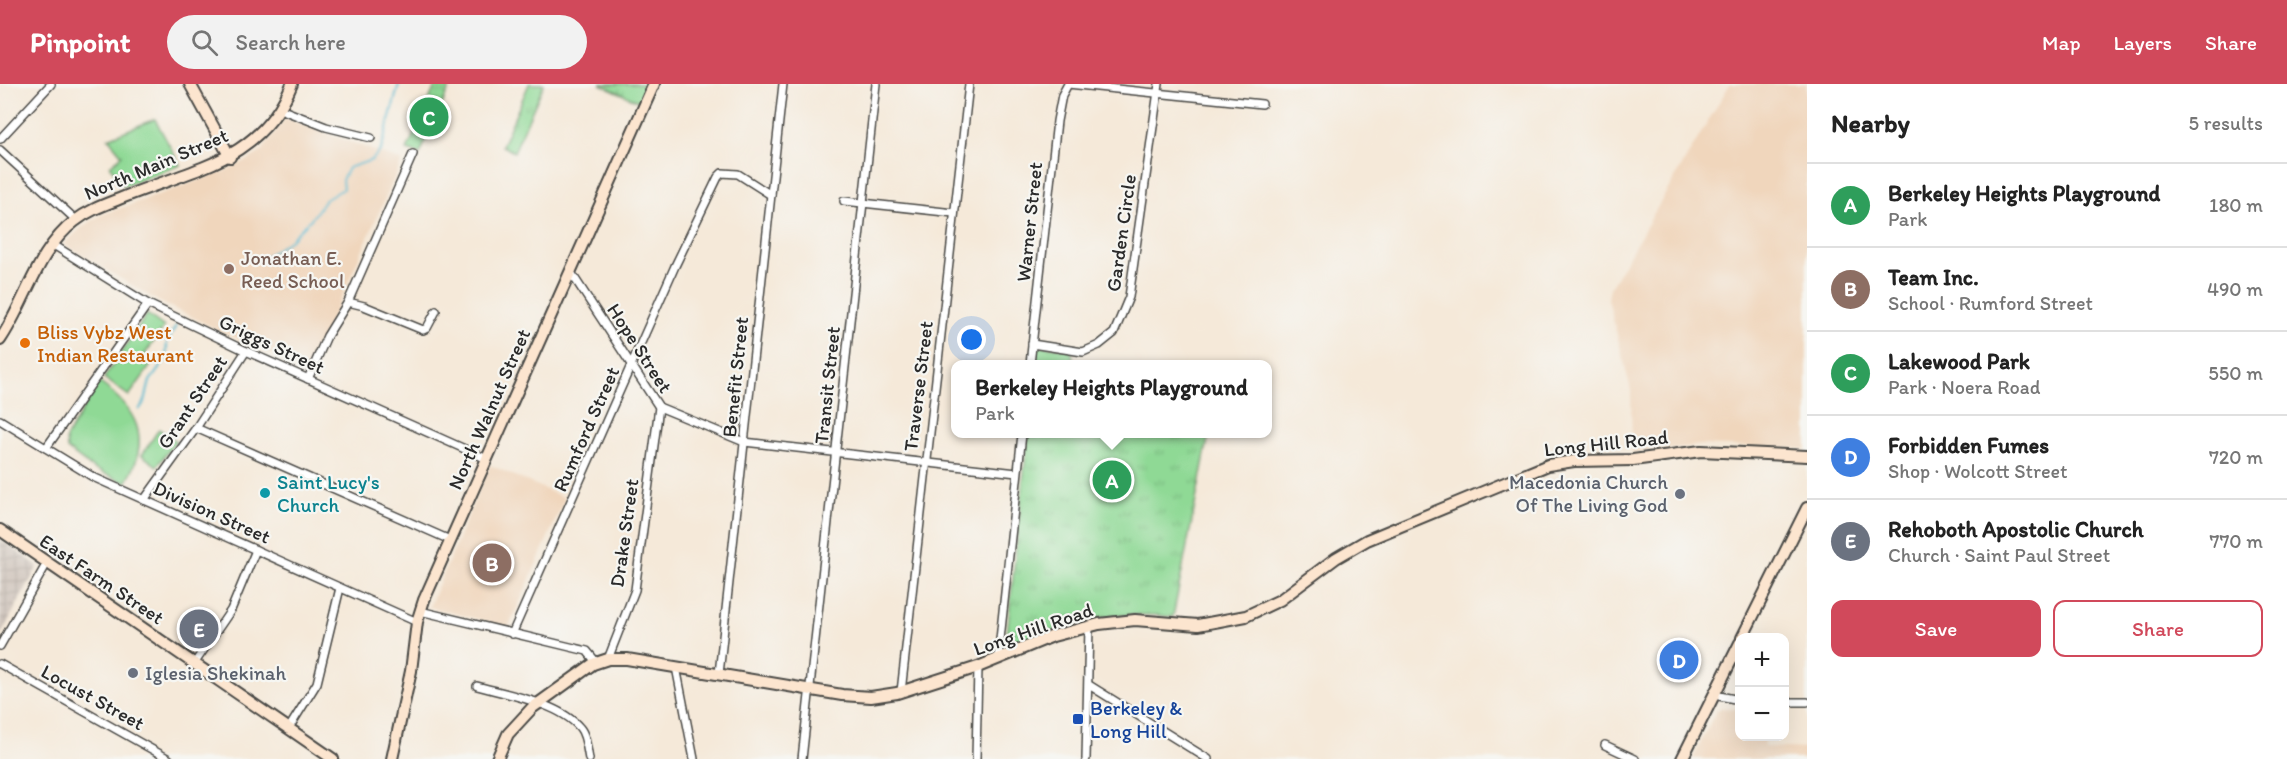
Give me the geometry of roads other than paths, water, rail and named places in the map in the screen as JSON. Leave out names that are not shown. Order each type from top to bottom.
[{"type":"main road","points":[[190,84],[230,157]]},
{"type":"main road","name":"North Main Street","points":[[1,337],[52,244],[76,220],[103,205],[230,157],[259,134],[280,109],[292,84]]},
{"type":"main road","name":"North Walnut Street","points":[[392,759],[411,671],[418,617],[450,540],[654,84]]},
{"type":"main road","name":"Long Hill Road","points":[[602,661],[622,658],[809,690],[858,696],[901,692],[978,667],[1053,636],[1089,626],[1135,620],[1208,624],[1246,616],[1280,600],[1336,558],[1368,540],[1548,465],[1574,460],[1633,460],[1701,451],[1807,456]]},
{"type":"main road","points":[[1744,633],[1807,508]]},
{"type":"main road","name":"East Farm Street","points":[[0,530],[333,759]]},
{"type":"main road","points":[[1682,759],[1735,653]]},
{"type":"main road","points":[[497,759],[511,729],[538,703],[602,661]]},
{"type":"street","points":[[0,139],[51,84]]},
{"type":"street","name":"Benefit Street","points":[[719,674],[783,84]]},
{"type":"street","name":"Transit Street","points":[[802,759],[876,84]]},
{"type":"street","name":"Traverse Street","points":[[901,692],[969,84]]},
{"type":"street","points":[[1068,84],[1262,104]]},
{"type":"street","name":"Warner Street","points":[[1030,360],[1057,121],[1062,95],[1068,84]]},
{"type":"street","name":"Garden Circle","points":[[1032,344],[1083,352],[1099,345],[1114,333],[1128,300],[1159,84]]},
{"type":"street","points":[[280,109],[326,127],[371,138]]},
{"type":"street","points":[[0,150],[76,220]]},
{"type":"street","points":[[308,379],[331,328],[348,302],[413,154]]},
{"type":"street","name":"Rumford Street","points":[[512,634],[675,266],[722,173],[738,174],[771,195]]},
{"type":"street","points":[[844,201],[954,213]]},
{"type":"street","name":"Griggs Street","points":[[52,244],[148,304],[246,351],[487,459]]},
{"type":"street","name":"Hope Street","points":[[570,271],[659,407],[744,442],[1017,473]]},
{"type":"street","points":[[348,302],[425,330],[436,311]]},
{"type":"street","points":[[46,448],[148,304]]},
{"type":"street","name":"Grant Street","points":[[144,500],[196,428],[246,351]]},
{"type":"street","name":"Drake Street","points":[[602,661],[635,590],[659,407]]},
{"type":"street","name":"Division Street","points":[[0,420],[93,477],[340,588],[418,617],[512,634],[587,651],[602,661]]},
{"type":"street","points":[[196,428],[450,540]]},
{"type":"street","points":[[998,658],[1021,438]]},
{"type":"street","points":[[194,664],[231,610],[256,550]]},
{"type":"street","points":[[0,646],[47,563]]},
{"type":"street","points":[[289,728],[317,683],[340,588]]},
{"type":"street","points":[[1086,759],[1089,626]]},
{"type":"street","name":"Locust Street","points":[[0,664],[169,759]]},
{"type":"street","points":[[675,667],[694,759]]},
{"type":"street","points":[[976,759],[978,667]]},
{"type":"street","points":[[1089,685],[1208,759]]},
{"type":"street","points":[[477,686],[538,703],[581,728],[589,759]]},
{"type":"street","points":[[1714,695],[1735,699]]},
{"type":"street","points":[[1789,702],[1807,702]]},
{"type":"street","points":[[1605,745],[1635,759]]},
{"type":"waterway","points":[[258,262],[289,241],[312,218],[325,200],[343,189],[342,180],[348,168],[372,160],[381,150],[399,84]]},
{"type":"waterway","points":[[139,410],[145,401],[150,381],[166,359],[167,342],[176,326]]},
{"type":"place","name":"Lakewood Park","points":[[429,117]]},
{"type":"place","name":"Jonathan E. Reed School","points":[[229,269]]},
{"type":"place","name":"Bliss Vybz West Indian Restaurant","points":[[25,343]]},
{"type":"place","name":"Berkeley Heights Playground","points":[[1112,480]]},
{"type":"place","name":"Saint Lucy's Church","points":[[265,493]]},
{"type":"place","name":"Macedonia Church Of The Living God","points":[[1680,494]]},
{"type":"place","name":"Team Inc.","points":[[492,563]]},
{"type":"place","name":"Rehoboth Apostolic Church","points":[[199,629]]},
{"type":"place","name":"Forbidden Fumes","points":[[1679,660]]},
{"type":"place","name":"Iglesia Shekinah","points":[[133,673]]},
{"type":"place","name":"Berkeley & Long Hill","points":[[1078,719]]}]
